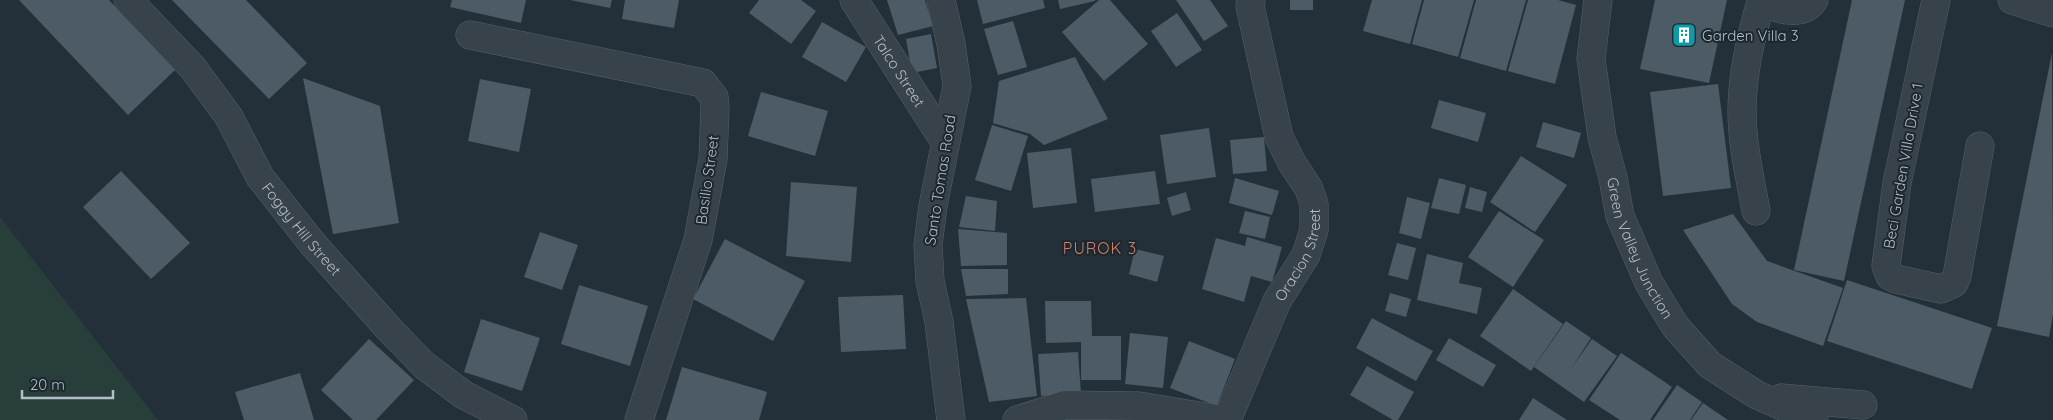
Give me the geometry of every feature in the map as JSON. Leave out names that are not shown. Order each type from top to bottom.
[{"type":"street","name":"Foggy Hill Street","points":[[128,0],[199,76],[229,117],[260,177],[312,243],[389,329],[425,366],[464,395],[513,420]]},
{"type":"street","name":"Talco Street","points":[[854,0],[945,142]]},
{"type":"street","name":"Santo Tomas Road","points":[[941,0],[951,44],[957,86],[933,206],[928,245],[930,281],[940,322],[951,420]]},
{"type":"street","name":"Oracion Street","points":[[1226,420],[1277,301],[1306,255],[1314,230],[1314,204],[1309,190],[1279,137],[1250,6],[1251,0]]},
{"type":"street","name":"Green Valley Junction","points":[[1598,0],[1591,59],[1602,137],[1620,216],[1649,283],[1675,326],[1710,365],[1757,396],[1814,420]]},
{"type":"street","points":[[1756,211],[1745,152],[1742,112],[1745,72],[1761,0],[1792,11],[1801,11],[1810,6],[1814,0]]},
{"type":"street","name":"Beci Garden Villa Drive 1","points":[[1936,0],[1897,183],[1886,266],[1890,276],[1941,289],[1954,282],[1957,276],[1980,146]]},
{"type":"street","points":[[2012,0],[2053,13]]},
{"type":"street","name":"Basilio Street","points":[[470,35],[703,83],[714,97],[713,160],[698,240],[639,420]]},
{"type":"street","points":[[1757,396],[1863,405]]},
{"type":"street","points":[[1017,420],[1065,404],[1139,406],[1223,420]]},
{"type":"green space","points":[[0,217],[158,420],[0,420]]},
{"type":"building","points":[[19,0],[109,0],[175,70],[128,115]]},
{"type":"building","points":[[172,0],[246,0],[307,63],[269,99]]},
{"type":"building","points":[[452,0],[526,0],[521,23],[450,7]]},
{"type":"building","points":[[570,0],[612,0],[610,8]]},
{"type":"building","points":[[625,0],[679,0],[674,28],[622,19]]},
{"type":"building","points":[[759,0],[801,0],[816,11],[791,44],[749,13]]},
{"type":"building","points":[[887,0],[925,0],[933,26],[898,35]]},
{"type":"building","points":[[977,0],[1043,0],[1045,8],[983,24]]},
{"type":"building","points":[[1058,0],[1095,0],[1095,1],[1060,9]]},
{"type":"building","points":[[1099,0],[1110,0],[1148,44],[1104,81],[1062,32]]},
{"type":"building","points":[[1176,0],[1210,0],[1228,26],[1204,41]]},
{"type":"building","points":[[1290,0],[1313,0],[1313,10],[1290,10]]},
{"type":"building","points":[[1372,0],[1422,0],[1410,44],[1363,31]]},
{"type":"building","points":[[1424,0],[1474,0],[1458,57],[1412,44]]},
{"type":"building","points":[[1476,0],[1526,0],[1506,71],[1460,58]]},
{"type":"building","points":[[1528,0],[1558,0],[1576,5],[1555,84],[1508,71]]},
{"type":"building","name":"Garden Villa 3","points":[[1655,0],[1727,0],[1709,83],[1640,69]]},
{"type":"building","points":[[1852,0],[1905,0],[1844,281],[1794,270]]},
{"type":"building","points":[[1177,13],[1202,50],[1176,67],[1151,31]]},
{"type":"building","points":[[1013,21],[1027,67],[998,75],[984,29]]},
{"type":"building","points":[[822,22],[866,47],[846,82],[802,57]]},
{"type":"building","points":[[931,34],[937,68],[912,73],[906,39]]},
{"type":"building","points":[[2052,53],[2053,314],[2049,337],[1997,326]]},
{"type":"building","points":[[1075,57],[1108,119],[1044,145],[1030,134],[993,123],[999,81]]},
{"type":"building","points":[[303,78],[380,106],[399,223],[333,234]]},
{"type":"building","points":[[480,79],[531,89],[519,152],[468,141]]},
{"type":"building","points":[[1718,84],[1731,188],[1663,196],[1650,92]]},
{"type":"building","points":[[761,92],[828,111],[815,156],[748,136]]},
{"type":"building","points":[[1439,100],[1486,113],[1478,142],[1431,128]]},
{"type":"building","points":[[1543,122],[1581,133],[1574,158],[1536,147]]},
{"type":"building","points":[[992,125],[1028,136],[1011,191],[975,180]]},
{"type":"building","points":[[1209,128],[1216,177],[1167,184],[1160,135]]},
{"type":"building","points":[[1264,137],[1267,171],[1233,174],[1230,140]]},
{"type":"building","points":[[1071,148],[1077,203],[1033,208],[1027,153]]},
{"type":"building","points":[[1521,156],[1567,185],[1535,232],[1490,202]]},
{"type":"building","points":[[121,171],[190,243],[151,279],[83,207]]},
{"type":"building","points":[[1155,171],[1160,204],[1095,212],[1091,179]]},
{"type":"building","points":[[1235,178],[1279,191],[1272,215],[1229,203]]},
{"type":"building","points":[[1439,178],[1466,185],[1459,214],[1431,208]]},
{"type":"building","points":[[791,182],[857,187],[851,262],[786,256]]},
{"type":"building","points":[[1470,187],[1487,192],[1482,212],[1465,208]]},
{"type":"building","points":[[1186,192],[1191,210],[1172,216],[1167,198]]},
{"type":"building","points":[[966,196],[997,201],[995,231],[959,227]]},
{"type":"building","points":[[1407,197],[1430,203],[1421,239],[1399,233]]},
{"type":"building","points":[[1245,211],[1270,217],[1265,239],[1239,233]]},
{"type":"building","points":[[1499,211],[1544,240],[1513,287],[1468,257]]},
{"type":"building","points":[[1733,214],[1767,261],[1843,288],[1823,346],[1757,322],[1732,304],[1683,230]]},
{"type":"building","points":[[958,229],[1007,233],[1007,265],[961,266]]},
{"type":"building","points":[[540,232],[578,245],[562,290],[524,277]]},
{"type":"building","points":[[1247,237],[1282,247],[1272,282],[1251,276],[1244,302],[1202,289],[1216,238],[1245,246]]},
{"type":"building","points":[[725,239],[805,281],[773,341],[693,299]]},
{"type":"building","points":[[1397,243],[1416,248],[1408,280],[1388,275]]},
{"type":"building","points":[[1135,249],[1164,256],[1157,282],[1129,274]]},
{"type":"building","points":[[1427,254],[1463,263],[1459,283],[1482,288],[1477,314],[1417,300]]},
{"type":"building","points":[[961,269],[1008,269],[1008,294],[966,296]]},
{"type":"building","points":[[1847,280],[1992,328],[1972,389],[1827,341]]},
{"type":"building","points":[[579,285],[648,306],[630,366],[561,344]]},
{"type":"building","points":[[1513,289],[1563,324],[1531,371],[1480,336]]},
{"type":"building","points":[[1390,293],[1411,299],[1406,317],[1385,311]]},
{"type":"building","points":[[903,295],[906,349],[841,352],[838,297]]},
{"type":"building","points":[[1026,298],[1037,396],[989,402],[966,299]]},
{"type":"building","points":[[1045,301],[1091,301],[1092,336],[1121,336],[1121,380],[1081,380],[1081,342],[1046,343]]},
{"type":"building","points":[[1372,318],[1433,351],[1416,381],[1356,348]]},
{"type":"building","points":[[481,319],[540,338],[522,391],[464,372]]},
{"type":"building","points":[[1566,321],[1591,338],[1570,370],[1592,339],[1617,356],[1584,402],[1534,367]]},
{"type":"building","points":[[1130,333],[1168,337],[1163,388],[1125,384]]},
{"type":"building","points":[[1449,338],[1496,365],[1483,387],[1436,360]]},
{"type":"building","points":[[369,339],[414,380],[376,420],[353,420],[321,390]]},
{"type":"building","points":[[1189,341],[1235,359],[1217,406],[1170,388]]},
{"type":"building","points":[[1078,352],[1081,393],[1041,396],[1038,354]]},
{"type":"building","points":[[1621,353],[1672,387],[1650,420],[1620,420],[1589,400]]},
{"type":"building","points":[[1367,366],[1414,392],[1398,420],[1393,420],[1350,395]]},
{"type":"building","points":[[682,367],[767,392],[759,420],[666,420]]},
{"type":"building","points":[[300,373],[314,420],[244,420],[235,392]]},
{"type":"building","points":[[1677,385],[1702,402],[1690,420],[1653,420]]},
{"type":"building","points":[[1533,398],[1567,420],[1519,420]]},
{"type":"building","points":[[1703,403],[1728,420],[1691,420]]},
{"type":"place","name":"Garden Villa 3","points":[[1684,35]]},
{"type":"district","name":"PUROK 3","points":[[1100,248]]}]
